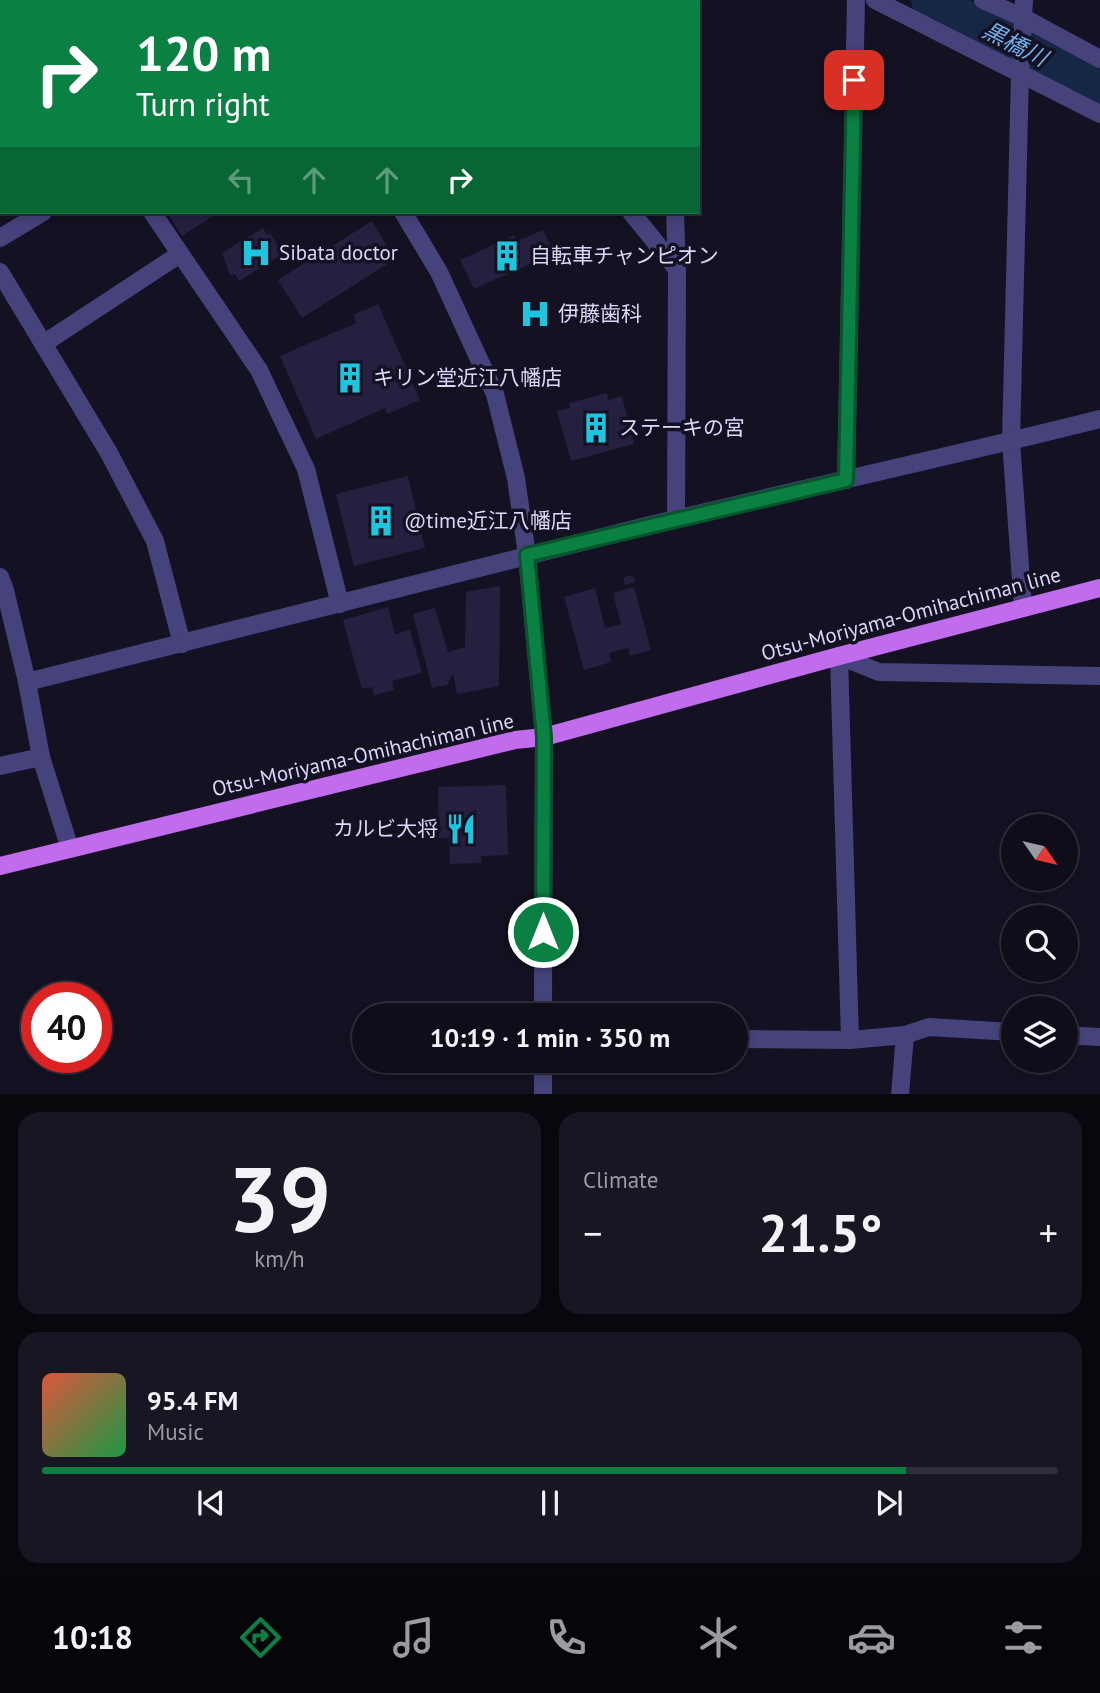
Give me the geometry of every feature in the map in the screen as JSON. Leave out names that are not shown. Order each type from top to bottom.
[{"type":"main road","name":"Otsu-Moriyama-Omihachiman line","points":[[0,866],[515,740],[544,737],[1100,588]]},
{"type":"street","points":[[846,480],[856,0]]},
{"type":"street","points":[[875,0],[1100,114]]},
{"type":"street","points":[[984,0],[1100,59]]},
{"type":"street","points":[[1023,608],[1011,442],[1024,0]]},
{"type":"street","points":[[0,238],[40,214]]},
{"type":"street","points":[[153,214],[259,370],[306,469],[340,604]]},
{"type":"street","points":[[404,214],[439,272],[495,394],[516,478],[527,555],[544,737],[543,1003]]},
{"type":"street","points":[[633,214],[677,269]]},
{"type":"street","points":[[675,214],[676,519]]},
{"type":"street","points":[[43,344],[180,254]]},
{"type":"street","points":[[0,272],[109,453],[155,541],[183,644]]},
{"type":"street","points":[[27,682],[527,555],[1100,419]]},
{"type":"street","points":[[2,586],[27,682],[41,757],[70,849]]},
{"type":"street","points":[[850,1040],[839,656],[879,672],[1100,676]]},
{"type":"street","points":[[0,766],[41,757]]},
{"type":"street","points":[[748,1039],[850,1040],[905,1035],[929,1027],[1001,1031]]},
{"type":"street","points":[[900,1094],[905,1035]]},
{"type":"street","points":[[1078,1036],[1100,1037]]},
{"type":"street","points":[[543,1073],[543,1094]]},
{"type":"building","points":[[168,214],[216,214],[182,236]]},
{"type":"building","points":[[372,221],[395,259],[302,318],[278,280]]},
{"type":"building","points":[[263,228],[267,235],[270,233],[283,254],[239,281],[235,274],[230,275],[222,253]]},
{"type":"building","name":"自転車チャンピオン","points":[[543,230],[554,253],[474,289],[460,260],[515,235],[515,242]]},
{"type":"building","name":"キリン堂近江八幡店","points":[[378,304],[420,400],[387,414],[385,408],[316,439],[280,356],[356,323],[353,315]]},
{"type":"building","name":"ステーキの宮","points":[[607,393],[608,400],[622,396],[634,444],[571,461],[557,411],[570,408],[569,403]]},
{"type":"building","name":"@time近江八幡店","points":[[408,476],[425,548],[354,566],[336,494]]},
{"type":"building","points":[[633,575],[635,582],[625,585],[623,577]]},
{"type":"building","points":[[500,586],[499,686],[457,694],[453,674],[447,685],[432,688],[413,614],[435,608],[448,652],[465,647],[466,592]]},
{"type":"building","points":[[634,587],[651,650],[630,656],[628,648],[609,653],[611,662],[584,670],[564,597],[595,588],[605,628],[621,624],[613,593]]},
{"type":"building","points":[[388,607],[395,634],[410,630],[422,673],[392,681],[394,690],[374,695],[372,687],[362,689],[343,620]]},
{"type":"building","points":[[506,785],[508,855],[481,856],[482,863],[450,864],[449,838],[439,838],[438,787]]},
{"type":"waterway","name":"黒橋川","points":[[930,0],[1100,88]]},
{"type":"place","name":"Sibata doctor","points":[[256,253]]},
{"type":"place","name":"自転車チャンピオン","points":[[507,256]]},
{"type":"place","name":"伊藤歯科","points":[[535,314]]},
{"type":"place","name":"キリン堂近江八幡店","points":[[350,378]]},
{"type":"place","name":"ステーキの宮","points":[[596,428]]},
{"type":"place","name":"@time近江八幡店","points":[[381,521]]},
{"type":"place","name":"カルビ大将","points":[[461,829]]},
{"type":"route","points":[[543,932],[544,737],[527,555],[846,480],[854,80]]}]
